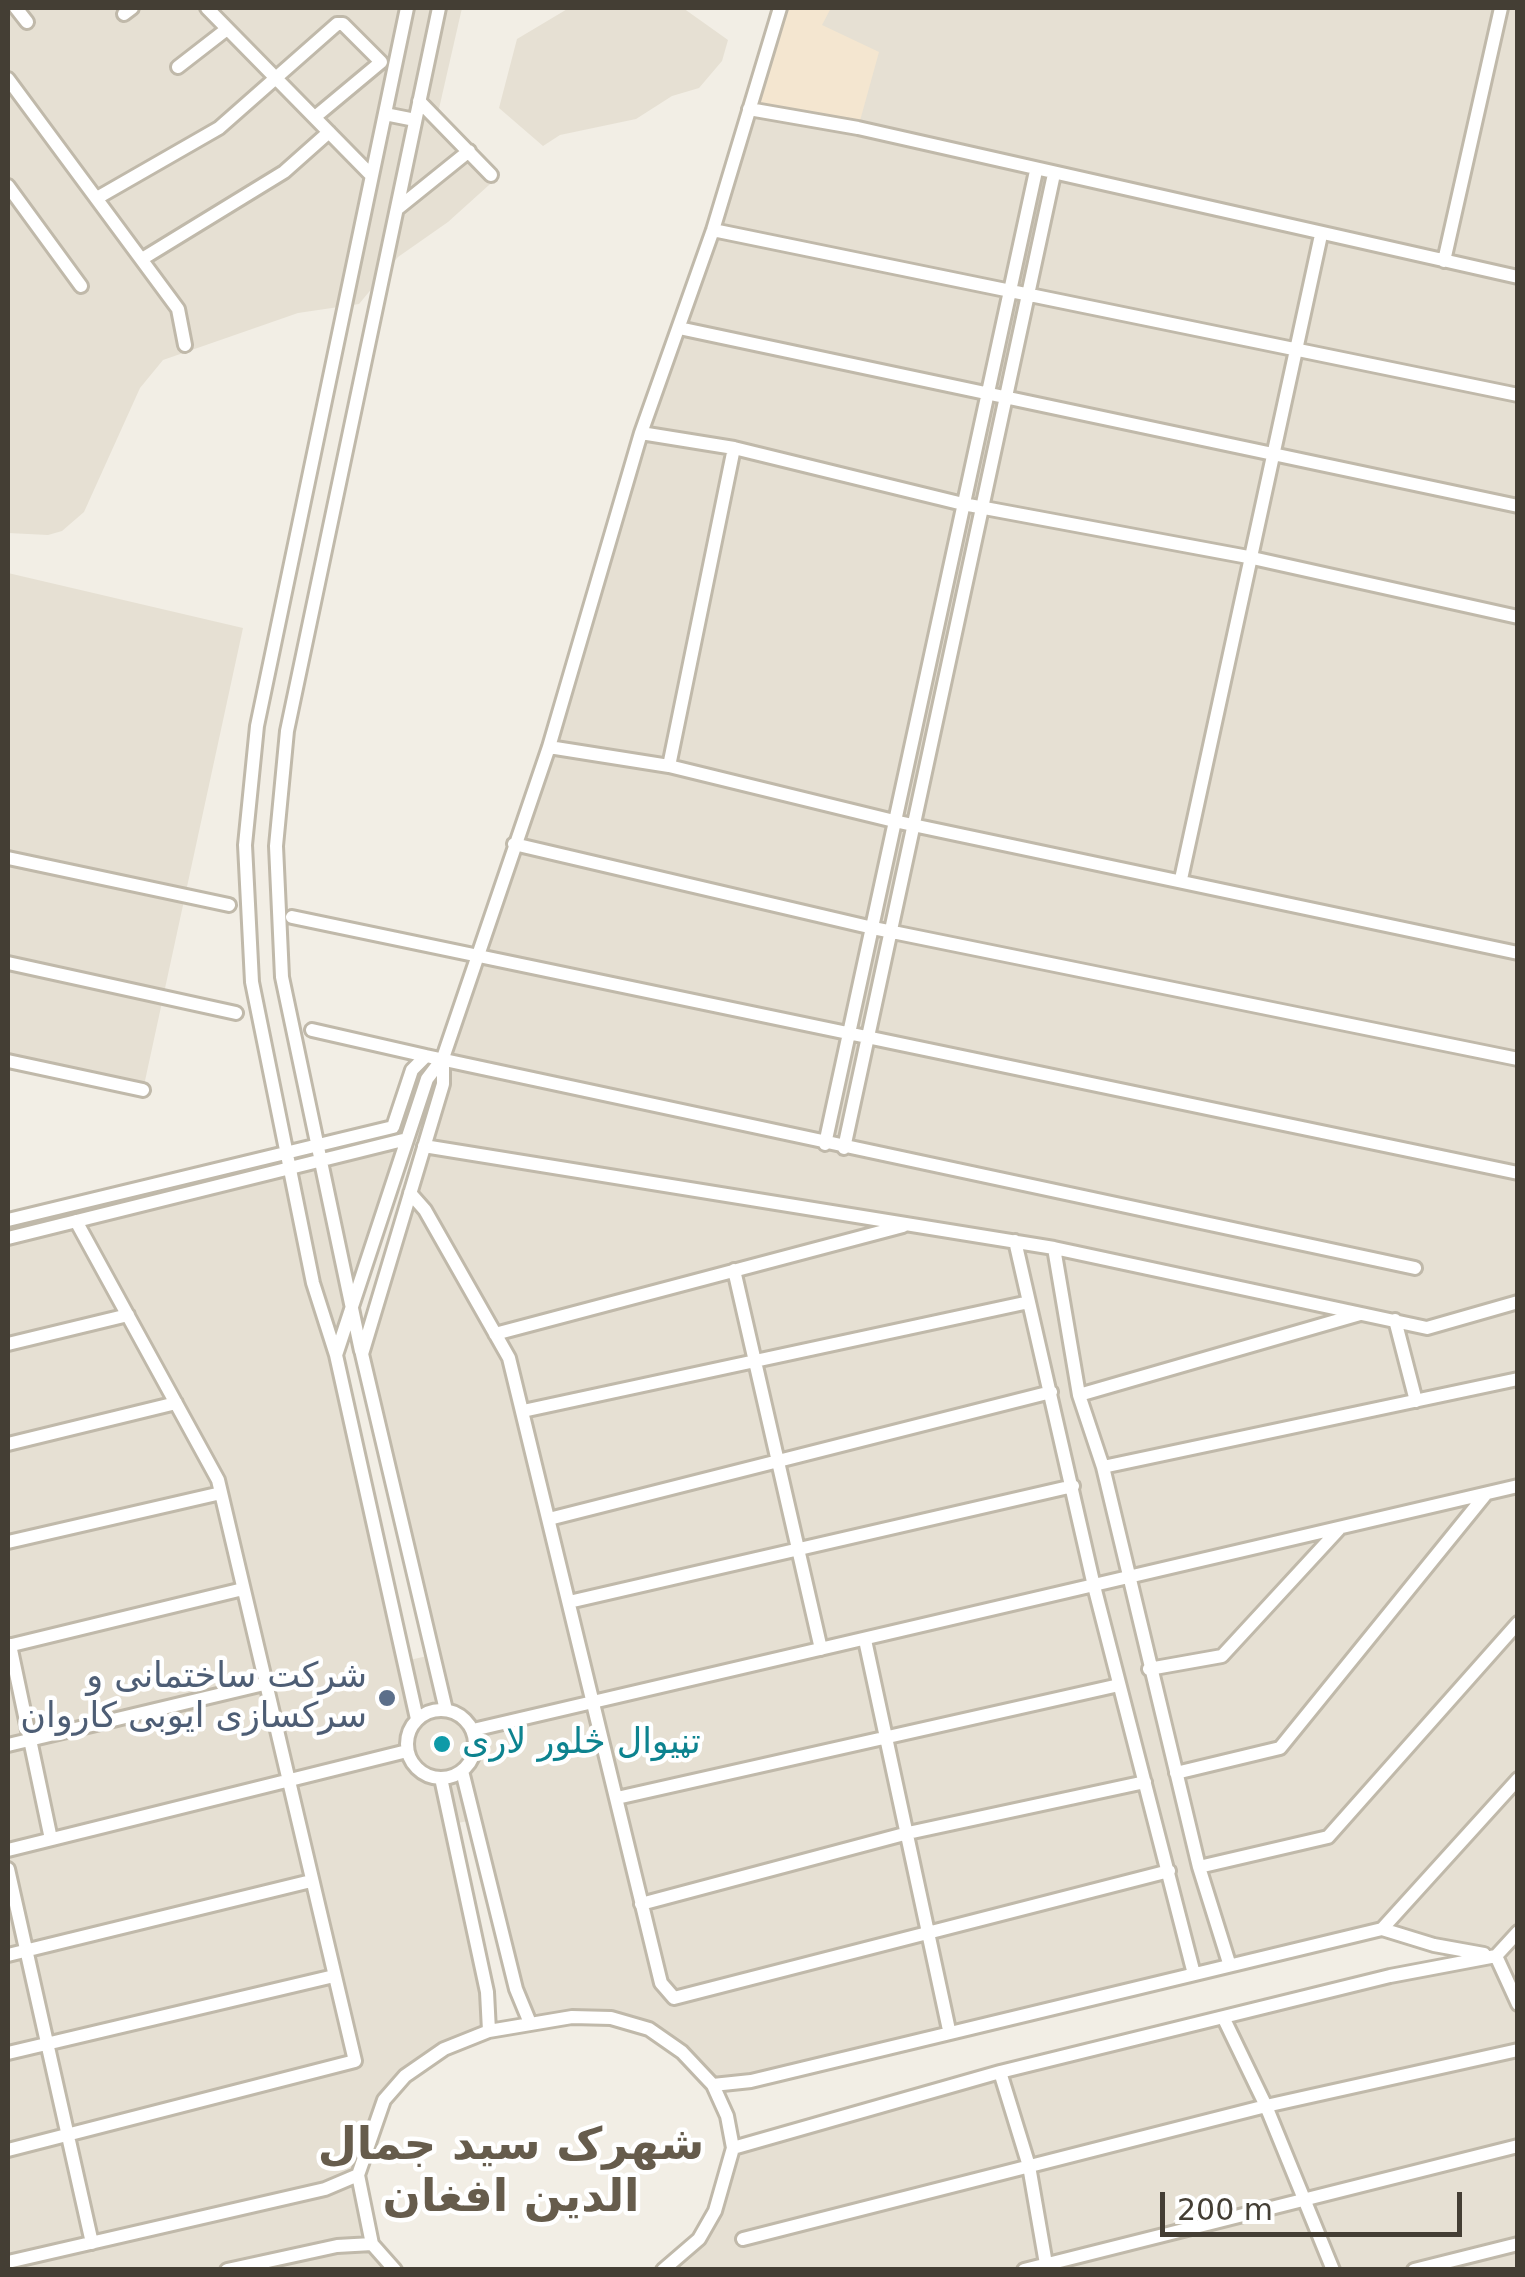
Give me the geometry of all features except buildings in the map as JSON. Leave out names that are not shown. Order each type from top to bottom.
[{"type":"street","points":[[16,8],[26,22]]},
{"type":"street","points":[[207,8],[372,176]]},
{"type":"street","points":[[407,8],[257,726],[245,845],[252,982],[314,1284],[336,1355],[417,1719],[407,1739],[407,1751],[419,1770],[441,1778],[462,1770],[474,1752],[472,1730],[458,1714],[446,1710],[417,1719]]},
{"type":"street","points":[[439,8],[287,731],[277,828],[282,977],[351,1309],[446,1710]]},
{"type":"street","points":[[362,1354],[443,1084],[443,1058],[548,746],[641,433],[713,230],[780,8]]},
{"type":"street","points":[[1444,261],[1501,8]]},
{"type":"street","points":[[97,198],[219,128],[342,24],[381,62],[314,117]]},
{"type":"street","points":[[178,68],[227,29]]},
{"type":"street","points":[[8,80],[178,309],[185,345]]},
{"type":"street","points":[[419,101],[491,175]]},
{"type":"street","points":[[749,109],[858,128],[1321,235],[1518,276]]},
{"type":"street","points":[[385,114],[416,120]]},
{"type":"street","points":[[142,259],[284,172],[329,132]]},
{"type":"street","points":[[397,209],[469,151]]},
{"type":"street","points":[[825,1144],[1036,171]]},
{"type":"street","points":[[844,1148],[1054,174]]},
{"type":"street","points":[[8,186],[82,286]]},
{"type":"street","points":[[713,230],[1518,395]]},
{"type":"street","points":[[1181,880],[1248,557],[1276,453],[1321,235]]},
{"type":"street","points":[[679,328],[1518,506]]},
{"type":"street","points":[[641,433],[734,448],[963,504],[1248,557],[1518,617]]},
{"type":"street","points":[[669,766],[734,448]]},
{"type":"street","points":[[548,746],[669,766],[894,822],[1518,953]]},
{"type":"street","points":[[514,844],[874,928],[1518,1059]]},
{"type":"street","points":[[8,858],[230,905]]},
{"type":"street","points":[[292,916],[1518,1173]]},
{"type":"street","points":[[8,963],[236,1014]]},
{"type":"street","points":[[312,1030],[825,1144],[1415,1268]]},
{"type":"street","points":[[8,1220],[393,1126],[412,1070],[426,1056]]},
{"type":"street","points":[[336,1355],[427,1078],[443,1058]]},
{"type":"street","points":[[8,1061],[143,1090]]},
{"type":"street","points":[[8,1238],[407,1140]]},
{"type":"street","points":[[424,1146],[1054,1248],[1428,1328],[1518,1302]]},
{"type":"street","points":[[410,1193],[425,1210],[509,1358],[661,1983],[674,1998],[930,1928],[1169,1871]]},
{"type":"street","points":[[8,2150],[354,2061],[221,1493],[76,1221]]},
{"type":"street","points":[[495,1334],[909,1224]]},
{"type":"street","points":[[1015,1242],[1094,1586],[1194,1974]]},
{"type":"street","points":[[1054,1248],[1079,1395],[1103,1468],[1198,1867],[1229,1963]]},
{"type":"street","points":[[734,1270],[822,1649]]},
{"type":"street","points":[[523,1411],[1029,1302]]},
{"type":"street","points":[[1079,1395],[1362,1313]]},
{"type":"street","points":[[8,1344],[128,1316]]},
{"type":"street","points":[[1395,1320],[1416,1400]]},
{"type":"street","points":[[1103,1468],[1518,1379]]},
{"type":"street","points":[[549,1519],[1051,1392]]},
{"type":"street","points":[[8,1444],[176,1403]]},
{"type":"street","points":[[570,1602],[1072,1486]]},
{"type":"street","points":[[472,1730],[594,1705],[1518,1486]]},
{"type":"street","points":[[8,1542],[221,1493]]},
{"type":"street","points":[[1176,1773],[1280,1748],[1486,1494]]},
{"type":"street","points":[[1150,1669],[1222,1656],[1340,1528]]},
{"type":"street","points":[[52,1839],[8,1646],[243,1589]]},
{"type":"street","points":[[1198,1867],[1328,1837],[1518,1623]]},
{"type":"street","points":[[865,1640],[949,2030]]},
{"type":"street","points":[[8,1745],[264,1684]]},
{"type":"street","points":[[617,1798],[1119,1685]]},
{"type":"street","points":[[8,1850],[407,1751]]},
{"type":"street","points":[[462,1770],[516,1989],[530,2023]]},
{"type":"street","points":[[441,1778],[487,1992],[489,2031]]},
{"type":"street","points":[[1382,1929],[1518,1779]]},
{"type":"street","points":[[641,1904],[908,1833],[1145,1782]]},
{"type":"street","points":[[8,1869],[92,2243]]},
{"type":"street","points":[[8,1955],[311,1881]]},
{"type":"street","points":[[713,2084],[751,2081],[949,2030],[1382,1929],[1434,1945],[1496,1956]]},
{"type":"street","points":[[733,2148],[1000,2072],[1224,2020],[1390,1976],[1496,1956],[1518,1932]]},
{"type":"street","points":[[1496,1956],[1518,2004]]},
{"type":"street","points":[[8,2054],[334,1976]]},
{"type":"street","points":[[395,2270],[372,2244],[358,2174],[384,2100],[404,2076],[444,2049],[489,2031],[530,2023],[611,2018],[649,2029],[682,2052],[713,2084],[727,2116],[733,2148],[728,2177],[699,2239],[663,2270]]},
{"type":"street","points":[[1224,2020],[1266,2106],[1334,2270]]},
{"type":"street","points":[[743,2239],[1266,2106],[1518,2050]]},
{"type":"street","points":[[1000,2072],[1029,2166],[1046,2264]]},
{"type":"street","points":[[1024,2270],[1518,2146]]},
{"type":"street","points":[[8,2262],[325,2189],[358,2174]]},
{"type":"street","points":[[227,2270],[337,2246],[372,2244]]},
{"type":"street","points":[[1414,2270],[1518,2244]]},
{"type":"shaded area","points":[[8,8],[462,8],[438,113],[499,176],[448,222],[398,257],[359,304],[298,313],[163,360],[140,388],[84,512],[62,531],[48,535],[8,533]]},
{"type":"shaded area","points":[[569,8],[683,8],[728,40],[722,61],[699,88],[672,96],[636,119],[560,135],[543,146],[499,108],[517,39]]},
{"type":"shaded area","points":[[780,8],[1517,8],[1517,2269],[663,2269],[699,2239],[733,2148],[1000,2072],[1492,1957],[1382,1929],[713,2085],[649,2029],[611,2018],[530,2023],[474,1820],[452,1824],[489,2031],[444,2049],[384,2100],[358,2174],[372,2244],[395,2269],[8,2269],[8,1220],[393,1127],[426,1056],[443,1058],[549,747]],"holes":[[[442,1059],[443,1084],[362,1354],[432,1655],[405,1661],[336,1355],[427,1079]]]},
{"type":"shaded area","points":[[780,8],[831,8],[822,25],[879,52],[858,128],[749,109]]},
{"type":"shaded area","points":[[8,573],[243,628],[143,1090],[8,1061]]},
{"type":"place","name":"شرکت ساختمانی و سرکسازی ایوبی کاروان","points":[[387,1698]]},
{"type":"place","name":"تڼیوال څلور لاری","points":[[442,1744]]},
{"type":"district","name":"شهرک سید جمال الدین افغان","points":[[511,2173]]}]
